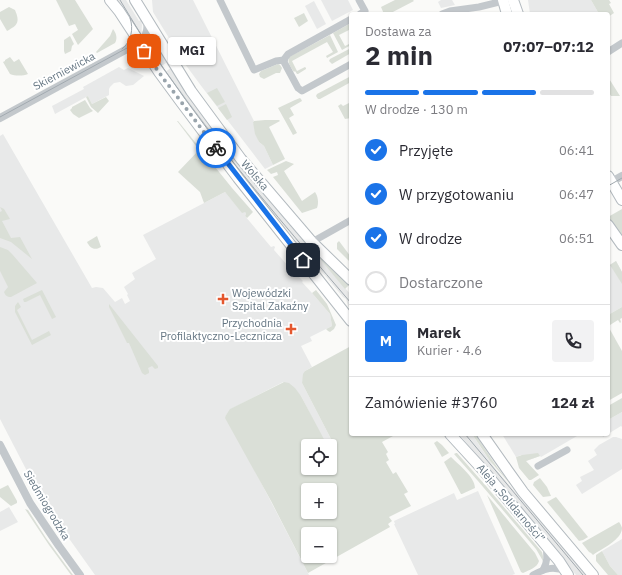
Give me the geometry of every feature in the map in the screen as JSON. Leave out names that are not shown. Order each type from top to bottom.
[{"type":"main road","name":"Wolska","points":[[110,0],[119,11],[163,78],[229,166],[349,318]]},
{"type":"main road","points":[[507,0],[507,12]]},
{"type":"main road","points":[[507,0],[516,12]]},
{"type":"main road","name":"Wolska","points":[[137,1],[191,91],[242,159],[312,242],[349,278]]},
{"type":"main road","points":[[610,182],[622,200]]},
{"type":"main road","points":[[610,228],[622,245]]},
{"type":"main road","name":"Aleja „Solidarności”","points":[[452,436],[483,470],[559,561],[567,574]]},
{"type":"main road","name":"Aleja „Solidarności”","points":[[483,436],[523,492],[593,575]]},
{"type":"street","points":[[220,0],[254,70],[276,61],[284,61]]},
{"type":"street","points":[[359,0],[365,11],[363,12]]},
{"type":"street","points":[[447,12],[479,7],[507,0]]},
{"type":"street","points":[[139,43],[145,37],[147,32],[148,27],[146,18]]},
{"type":"street","points":[[349,20],[286,55],[284,61],[298,88],[302,91],[349,65]]},
{"type":"street","name":"Skierniewicka","points":[[0,118],[139,43]]},
{"type":"street","points":[[610,51],[622,43]]},
{"type":"street","points":[[610,181],[622,176]]},
{"type":"street","points":[[312,242],[349,221]]},
{"type":"street","name":"Siedmiogrodzka","points":[[0,445],[30,502],[80,575]]},
{"type":"street","points":[[538,466],[567,450]]},
{"type":"street","points":[[543,570],[547,560],[546,546]]},
{"type":"street","points":[[533,575],[548,568],[555,568],[567,574]]},
{"type":"shaded area","points":[[56,0],[75,0],[93,29],[78,45],[72,34],[78,30],[75,24],[69,26]]},
{"type":"shaded area","points":[[117,0],[126,0],[139,21],[141,20],[141,37]]},
{"type":"shaded area","points":[[152,0],[193,0],[254,121],[259,142],[264,146],[273,165],[265,169],[185,64],[153,12]]},
{"type":"shaded area","points":[[321,0],[348,0],[353,10],[332,21]]},
{"type":"shaded area","points":[[395,0],[414,1],[393,12],[383,12],[381,7]]},
{"type":"shaded area","points":[[441,0],[452,0],[455,5],[441,8],[438,2]]},
{"type":"shaded area","points":[[528,0],[591,0],[598,12],[530,12]]},
{"type":"shaded area","points":[[591,0],[609,0],[611,3],[609,4],[614,13],[610,16],[610,12],[598,12]]},
{"type":"shaded area","points":[[314,1],[326,24],[317,29],[305,6]]},
{"type":"shaded area","points":[[9,7],[15,10],[18,20],[14,27],[7,31],[0,19],[0,12]]},
{"type":"shaded area","points":[[304,13],[308,21],[299,27],[294,18]]},
{"type":"shaded area","points":[[349,24],[349,30],[339,35],[345,46],[349,44],[349,46],[342,50],[333,33]]},
{"type":"shaded area","points":[[113,29],[116,36],[115,43],[97,53],[96,52],[110,36]]},
{"type":"shaded area","points":[[150,31],[169,61],[160,67],[145,46],[150,36]]},
{"type":"shaded area","points":[[330,35],[338,52],[327,58],[326,56],[333,52],[327,42],[292,61],[297,71],[305,67],[306,68],[298,74],[295,71],[294,72],[289,63],[289,57]]},
{"type":"shaded area","points":[[70,36],[74,44],[71,51],[65,54],[64,40]]},
{"type":"shaded area","points":[[349,49],[349,54],[332,64],[329,61],[330,59]]},
{"type":"shaded area","points":[[10,57],[14,62],[19,59],[28,74],[19,76],[10,74],[3,62]]},
{"type":"shaded area","points":[[278,64],[282,68],[280,73],[276,73],[264,79],[260,77],[259,74],[261,71]]},
{"type":"shaded area","points":[[119,67],[124,70],[128,68],[144,76],[133,85],[126,86],[120,82],[114,83],[109,89],[109,95],[92,104],[88,96],[55,114],[52,106],[84,89],[83,87]]},
{"type":"shaded area","points":[[172,67],[240,164],[349,293],[349,307],[346,299],[241,175],[164,73]]},
{"type":"shaded area","points":[[349,77],[349,83],[320,99],[316,96],[317,94]]},
{"type":"shaded area","points":[[610,80],[620,96],[611,96],[610,94]]},
{"type":"shaded area","points":[[217,88],[225,102],[217,106],[207,93]]},
{"type":"shaded area","points":[[88,96],[92,104],[106,97],[109,101],[98,113],[91,107],[86,97]]},
{"type":"shaded area","points":[[300,98],[302,101],[290,108],[294,115],[289,118],[297,133],[293,135],[278,108]]},
{"type":"shaded area","points":[[85,100],[93,111],[79,118],[70,110],[72,107]]},
{"type":"shaded area","points":[[349,103],[349,118],[345,119],[338,106],[341,104],[343,106]]},
{"type":"shaded area","points":[[226,104],[232,117],[227,120],[218,108]]},
{"type":"shaded area","points":[[265,120],[280,121],[269,127],[285,159],[273,165],[264,146],[259,142],[255,134],[253,122]]},
{"type":"shaded area","points":[[177,121],[253,212],[247,218],[245,216],[245,212],[242,213],[225,192],[204,203],[200,192],[178,172],[199,150]]},
{"type":"shaded area","points":[[3,134],[92,288],[103,288],[115,302],[122,298],[125,304],[130,301],[124,287],[135,279],[132,273],[156,259],[143,235],[225,192],[242,212],[245,212],[245,216],[271,247],[275,247],[274,250],[289,267],[292,266],[292,270],[330,314],[332,326],[310,337],[312,341],[301,346],[312,367],[305,371],[302,383],[331,439],[323,439],[301,396],[283,382],[231,409],[226,415],[301,560],[301,563],[303,563],[309,575],[95,575],[43,502],[0,419],[0,136]]},
{"type":"shaded area","points":[[286,161],[294,164],[284,171],[302,201],[315,192],[318,200],[317,208],[302,213],[273,177],[278,175],[277,172],[271,174],[267,170]]},
{"type":"shaded area","points":[[0,207],[4,209],[10,219],[2,221],[11,238],[20,237],[32,259],[11,242],[0,238],[0,212],[2,211]]},
{"type":"shaded area","points":[[622,209],[622,237],[610,220],[610,216]]},
{"type":"shaded area","points":[[97,236],[101,247],[96,249],[89,246],[87,242]]},
{"type":"shaded area","points":[[339,241],[349,254],[349,261],[337,249],[337,243]]},
{"type":"shaded area","points":[[0,247],[8,250],[37,283],[11,297],[8,297],[4,292],[8,287],[0,271]]},
{"type":"shaded area","points":[[316,252],[349,285],[345,289],[315,253]]},
{"type":"shaded area","points":[[616,261],[622,272],[622,307],[610,314],[610,265]]},
{"type":"shaded area","points":[[616,261],[622,272],[622,284],[610,265]]},
{"type":"shaded area","points":[[42,290],[56,317],[52,319],[40,295],[24,302],[23,299]]},
{"type":"shaded area","points":[[316,290],[327,304],[336,325],[330,332],[326,329],[332,326],[330,314],[312,293]]},
{"type":"shaded area","points":[[18,302],[21,307],[17,310],[32,340],[49,331],[51,335],[32,345],[15,312],[15,306]]},
{"type":"shaded area","points":[[109,304],[158,366],[158,368],[155,369],[152,366],[148,368],[149,373],[145,375],[142,373],[129,343],[127,343],[109,307]]},
{"type":"shaded area","points":[[622,307],[622,318],[620,319],[620,323],[618,320],[610,325],[610,314]]},
{"type":"shaded area","points":[[610,330],[622,351],[622,393],[610,400]]},
{"type":"shaded area","points":[[349,347],[349,436],[393,436],[382,442],[388,452],[386,454],[389,460],[386,462],[393,474],[396,472],[408,492],[404,494],[411,506],[389,517],[392,521],[388,524],[390,527],[337,557],[337,527],[301,527],[301,559],[271,501],[225,418],[230,409],[284,382],[289,383],[301,396],[324,439],[301,439],[301,475],[337,475],[337,439],[331,439],[302,383],[303,374],[305,371]]},
{"type":"shaded area","points":[[622,398],[622,412],[610,419],[610,405]]},
{"type":"shaded area","points":[[622,412],[622,427],[621,426],[610,433],[610,419]]},
{"type":"shaded area","points":[[461,436],[473,436],[494,467],[586,575],[576,575]]},
{"type":"shaded area","points":[[473,436],[476,436],[497,467],[516,491],[490,461]]},
{"type":"shaded area","points":[[503,436],[577,436],[541,457],[540,456],[526,461],[521,455],[516,457]]},
{"type":"shaded area","points":[[613,437],[622,439],[622,469],[582,494],[576,485],[582,481],[580,477],[594,470],[588,461],[597,455],[594,450],[599,445]]},
{"type":"shaded area","points":[[437,441],[449,453],[442,457],[434,443]]},
{"type":"shaded area","points":[[456,453],[542,552],[543,561],[536,549],[454,454]]},
{"type":"shaded area","points":[[538,453],[540,456],[526,461],[539,475],[529,480],[519,468],[516,457]]},
{"type":"shaded area","points":[[451,457],[470,475],[475,488],[461,494],[444,462]]},
{"type":"shaded area","points":[[540,478],[547,487],[551,496],[543,497],[533,485],[534,482]]},
{"type":"shaded area","points":[[8,485],[17,501],[17,503],[11,506],[0,497],[0,489]]},
{"type":"shaded area","points":[[478,491],[515,574],[418,575],[394,524],[394,521],[454,493],[457,500]]},
{"type":"shaded area","points":[[487,495],[535,553],[539,561],[532,568],[523,573],[521,572]]},
{"type":"shaded area","points":[[556,497],[588,537],[579,541],[547,502]]},
{"type":"shaded area","points":[[9,507],[18,522],[0,531],[0,512]]},
{"type":"shaded area","points":[[25,509],[28,510],[73,575],[71,575],[49,545]]},
{"type":"shaded area","points":[[619,522],[622,528],[619,536],[593,555],[582,543]]},
{"type":"shaded area","points":[[622,539],[622,575],[618,575],[610,566],[602,551]]},
{"type":"shaded area","points":[[602,551],[610,566],[618,575],[608,575],[596,561],[596,555]]},
{"type":"shaded area","points":[[303,563],[326,563],[308,573]]},
{"type":"tram line","points":[[120,0],[158,61],[185,99],[254,188],[349,301]]},
{"type":"tram line","points":[[122,49],[130,39],[132,31],[130,18]]},
{"type":"tram line","points":[[0,117],[127,48],[139,46],[151,49]]},
{"type":"tram line","points":[[610,185],[622,178]]},
{"type":"tram line","points":[[467,436],[583,575]]},
{"type":"way so far","points":[[144,51],[216,148]]},
{"type":"place","name":"MGI","points":[[144,51]]},
{"type":"place","name":"Wojewódzki Szpital Zakaźny","points":[[223,299]]},
{"type":"place","name":"Przychodnia Profilaktyczno-Lecznicza","points":[[291,329]]},
{"type":"route","points":[[216,148],[303,260]]}]
